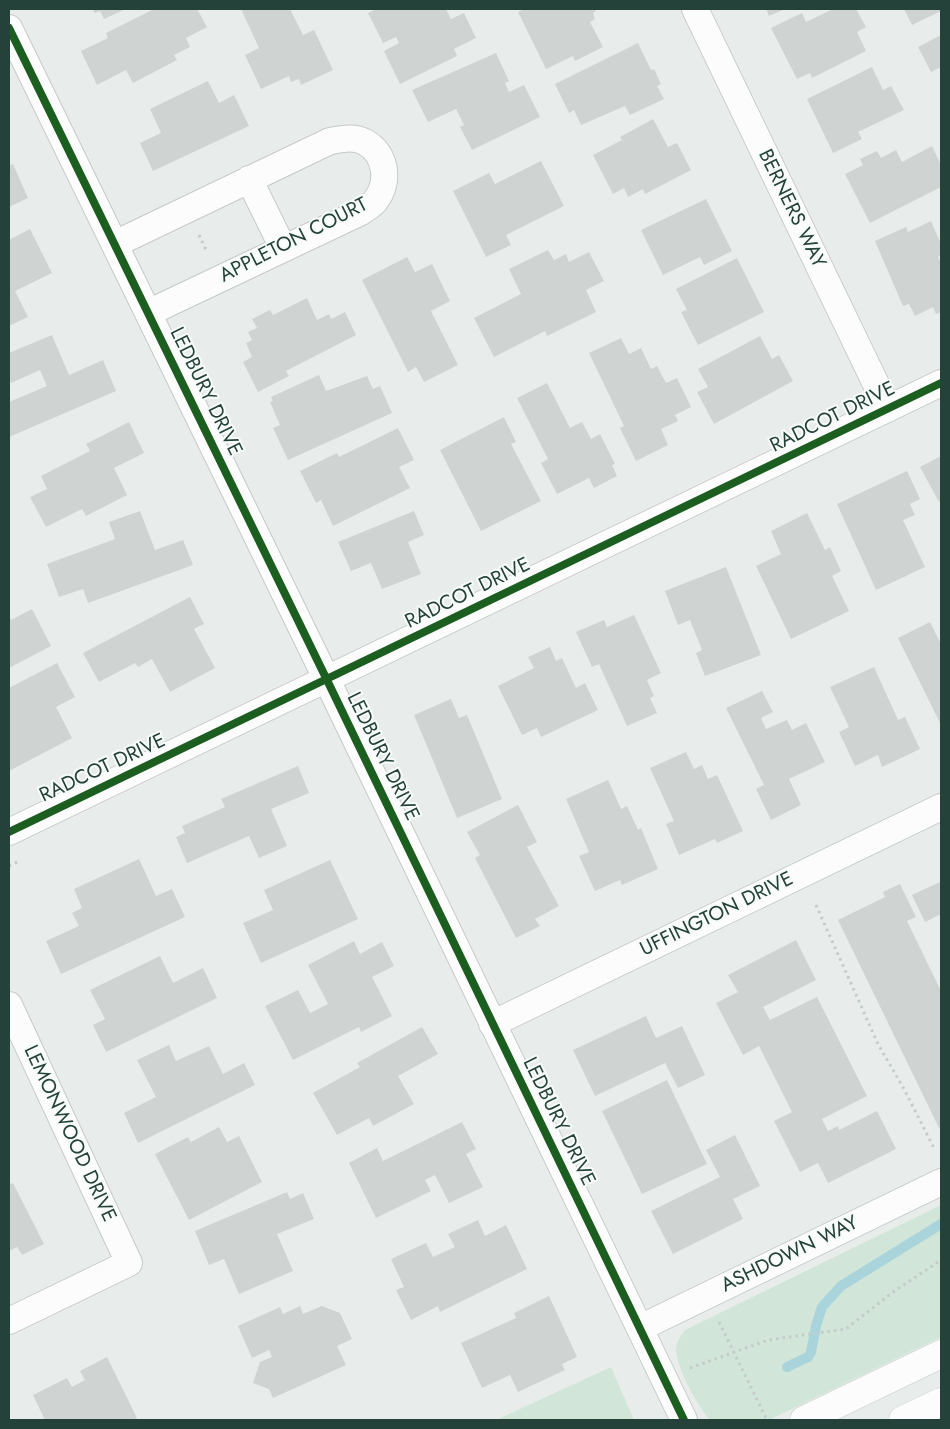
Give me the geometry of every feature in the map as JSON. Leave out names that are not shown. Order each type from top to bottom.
[{"type":"street","name":"BERNERS WAY","points":[[695,9],[888,409]]},
{"type":"street","name":"LEDBURY DRIVE","points":[[9,28],[327,680],[684,1420]]},
{"type":"street","name":"APPLETON COURT","points":[[115,244],[330,141],[348,138],[364,142],[377,153],[384,168],[383,186],[376,201],[361,212],[148,313]]},
{"type":"street","points":[[249,179],[283,248]]},
{"type":"street","name":"RADCOT DRIVE","points":[[9,832],[941,383]]},
{"type":"street","name":"UFFINGTON DRIVE","points":[[492,1024],[941,807]]},
{"type":"street","name":"LEMONWOOD DRIVE","points":[[9,1005],[129,1263],[9,1321]]},
{"type":"street","name":"ASHDOWN WAY","points":[[640,1328],[941,1182]]},
{"type":"street","points":[[804,1420],[941,1354]]},
{"type":"street","points":[[903,1420],[941,1402]]},
{"type":"path","points":[[186,210],[220,279]]},
{"type":"path","points":[[816,905],[878,1044],[904,1089],[934,1150]]},
{"type":"path","points":[[665,1379],[768,1340],[829,1332],[852,1326],[893,1292],[941,1260]]},
{"type":"path","points":[[706,1296],[767,1420]]},
{"type":"green space","points":[[941,1205],[941,1337],[769,1420],[710,1420],[694,1396],[679,1365],[676,1348],[679,1338],[685,1330]]},
{"type":"green space","points":[[611,1367],[634,1420],[496,1420]]},
{"type":"building","points":[[92,9],[126,9],[104,19],[100,11],[95,13]]},
{"type":"building","points":[[154,9],[197,9],[207,27],[186,38],[190,47],[174,55],[177,60],[133,83],[126,70],[97,85],[81,51],[108,38],[106,33]]},
{"type":"building","points":[[241,9],[290,9],[303,35],[314,30],[333,70],[301,85],[299,79],[291,82],[289,76],[261,89],[245,55],[259,48]]},
{"type":"building","points":[[376,9],[446,9],[451,19],[464,13],[476,38],[454,49],[457,56],[400,84],[384,51],[399,43],[396,37],[383,43],[368,13]]},
{"type":"building","points":[[524,9],[594,9],[596,11],[593,13],[595,19],[590,22],[603,47],[575,61],[573,56],[546,69],[518,12]]},
{"type":"building","points":[[766,9],[785,9],[769,16]]},
{"type":"building","points":[[833,9],[856,9],[866,27],[857,32],[866,51],[812,78],[810,73],[797,79],[771,28],[802,13],[806,22]]},
{"type":"building","points":[[904,9],[941,9],[941,11],[912,25]]},
{"type":"building","points":[[941,35],[941,67],[931,72],[918,47]]},
{"type":"building","points":[[638,43],[651,70],[654,69],[661,84],[657,86],[664,99],[630,115],[625,106],[581,125],[574,110],[569,113],[555,84]]},
{"type":"building","points":[[496,53],[509,81],[505,83],[509,92],[524,85],[540,117],[472,150],[460,127],[464,125],[456,109],[428,122],[412,90]]},
{"type":"building","points":[[872,67],[883,90],[891,86],[904,110],[858,132],[862,139],[833,153],[807,99]]},
{"type":"building","points":[[208,81],[219,103],[234,95],[249,126],[153,171],[140,143],[161,133],[150,109]]},
{"type":"building","points":[[653,119],[668,147],[677,143],[691,170],[645,194],[643,189],[628,197],[624,188],[613,194],[593,155],[622,140],[620,137]]},
{"type":"building","points":[[932,146],[941,165],[941,187],[870,223],[845,174],[863,165],[860,159],[877,151],[881,158],[896,150],[902,162]]},
{"type":"building","points":[[541,161],[564,206],[506,235],[511,245],[486,257],[453,191],[489,173],[495,184]]},
{"type":"building","points":[[13,164],[28,198],[9,207],[9,166]]},
{"type":"building","points":[[706,199],[732,251],[704,265],[700,257],[663,275],[641,230]]},
{"type":"building","points":[[931,221],[941,244],[941,255],[938,257],[941,263],[941,312],[936,314],[933,307],[915,316],[909,304],[903,306],[875,241],[906,227],[908,232]]},
{"type":"building","points":[[30,229],[52,273],[15,291],[28,317],[9,326],[9,240]]},
{"type":"building","points":[[548,250],[554,260],[566,254],[569,262],[589,252],[604,281],[586,290],[596,312],[547,336],[545,331],[494,357],[474,318],[521,294],[509,269]]},
{"type":"building","points":[[407,257],[415,272],[432,264],[450,301],[431,311],[458,365],[424,382],[416,367],[408,372],[362,280]]},
{"type":"building","points":[[737,258],[764,312],[698,345],[681,312],[687,310],[676,289]]},
{"type":"building","points":[[307,298],[317,320],[329,314],[331,319],[345,312],[356,335],[286,371],[289,376],[258,392],[243,362],[252,357],[246,343],[252,340],[248,332],[257,328],[252,319],[270,310],[273,315]]},
{"type":"building","points":[[52,335],[69,375],[103,360],[116,391],[9,437],[9,402],[47,386],[40,370],[11,383],[9,377],[9,353]]},
{"type":"building","points":[[760,336],[772,359],[779,355],[793,381],[714,424],[697,392],[708,387],[698,369]]},
{"type":"building","points":[[621,338],[629,354],[641,348],[651,369],[657,366],[666,383],[677,378],[691,407],[675,415],[678,421],[661,429],[668,445],[636,461],[620,428],[624,426],[589,353]]},
{"type":"building","points":[[319,375],[326,391],[367,376],[373,389],[380,386],[392,413],[288,460],[273,428],[280,425],[270,402],[273,401],[271,397]]},
{"type":"building","points":[[547,383],[570,428],[582,422],[591,439],[600,434],[615,464],[612,465],[617,476],[594,488],[589,478],[557,494],[541,463],[548,459],[517,398]]},
{"type":"building","points":[[504,417],[516,442],[511,444],[541,501],[481,531],[440,450]]},
{"type":"building","points":[[129,422],[144,453],[114,468],[127,495],[86,516],[82,509],[46,527],[30,497],[47,489],[41,476],[90,451],[86,444]]},
{"type":"building","points":[[398,428],[414,460],[399,467],[410,488],[333,526],[321,500],[316,503],[300,471],[337,453],[339,457]]},
{"type":"building","points":[[941,456],[941,500],[939,502],[920,467]]},
{"type":"building","points":[[907,471],[920,499],[910,504],[915,515],[903,520],[925,567],[876,590],[837,504]]},
{"type":"building","points":[[140,511],[155,550],[183,540],[193,565],[88,603],[83,589],[59,597],[47,564],[115,539],[109,522]]},
{"type":"building","points":[[414,511],[424,535],[408,542],[421,574],[382,589],[371,563],[351,571],[338,542]]},
{"type":"building","points":[[807,513],[825,550],[830,547],[841,571],[832,576],[849,611],[791,639],[756,566],[781,554],[771,531]]},
{"type":"building","points":[[726,567],[761,655],[705,676],[696,653],[702,650],[690,620],[678,625],[665,591]]},
{"type":"building","points":[[190,597],[204,624],[194,629],[215,668],[170,692],[152,659],[138,667],[135,663],[99,682],[83,653]]},
{"type":"building","points":[[32,609],[51,646],[9,668],[9,615],[11,620]]},
{"type":"building","points":[[634,615],[661,673],[647,680],[654,696],[650,698],[657,713],[627,726],[599,664],[592,667],[576,632],[604,620],[607,627]]},
{"type":"building","points":[[930,622],[941,644],[941,725],[898,638]]},
{"type":"building","points":[[550,647],[556,661],[562,658],[576,688],[585,683],[598,710],[541,737],[537,728],[522,735],[498,686],[534,668],[528,657]]},
{"type":"building","points":[[57,663],[75,697],[56,707],[72,738],[9,771],[9,688]]},
{"type":"building","points":[[874,667],[898,720],[905,717],[920,749],[882,767],[878,755],[855,766],[839,732],[849,727],[830,687]]},
{"type":"building","points":[[762,691],[773,712],[761,718],[766,729],[787,720],[792,730],[806,723],[825,762],[789,779],[801,805],[771,820],[756,789],[764,785],[726,708]]},
{"type":"building","points":[[451,699],[459,718],[467,715],[502,799],[457,818],[414,715]]},
{"type":"building","points":[[686,752],[694,769],[702,765],[708,779],[717,775],[743,831],[717,843],[715,839],[679,855],[666,824],[674,821],[650,768]]},
{"type":"building","points":[[298,766],[309,793],[271,809],[287,846],[259,858],[249,836],[187,863],[176,837],[185,833],[182,826],[225,807],[221,799]]},
{"type":"building","points":[[608,780],[621,809],[627,806],[638,830],[641,828],[658,869],[622,885],[620,880],[595,891],[579,856],[589,852],[566,799]]},
{"type":"building","points":[[518,805],[537,842],[527,847],[559,906],[535,919],[540,926],[516,938],[475,858],[480,855],[467,832]]},
{"type":"building","points":[[139,859],[156,896],[172,889],[185,917],[61,974],[46,941],[79,926],[72,913],[82,908],[74,889]]},
{"type":"building","points":[[330,860],[358,919],[261,963],[243,923],[273,910],[264,890]]},
{"type":"building","points":[[940,882],[941,914],[925,922],[912,895]]},
{"type":"building","points":[[900,884],[916,917],[907,921],[941,991],[941,1127],[939,1128],[838,920],[885,897],[883,892]]},
{"type":"building","points":[[796,940],[816,980],[763,1007],[770,1020],[817,997],[867,1096],[822,1119],[828,1131],[838,1126],[839,1130],[877,1111],[896,1149],[828,1183],[818,1163],[800,1172],[774,1121],[792,1112],[759,1046],[743,1055],[716,1003],[738,992],[728,975]]},
{"type":"building","points":[[354,941],[360,954],[382,942],[394,966],[372,977],[392,1016],[361,1032],[359,1027],[293,1060],[265,1006],[298,990],[310,1013],[328,1004],[308,965]]},
{"type":"building","points":[[160,956],[173,983],[203,968],[217,998],[106,1052],[93,1025],[105,1019],[90,990]]},
{"type":"building","points":[[646,1016],[656,1038],[682,1026],[705,1075],[678,1088],[665,1063],[595,1096],[573,1050]]},
{"type":"building","points":[[422,1027],[438,1054],[398,1076],[414,1104],[373,1126],[369,1118],[337,1135],[313,1093],[360,1067],[357,1063]]},
{"type":"building","points":[[169,1045],[176,1061],[209,1046],[223,1074],[244,1063],[255,1085],[138,1143],[124,1113],[156,1097],[137,1060]]},
{"type":"building","points":[[667,1080],[707,1164],[642,1194],[602,1111]]},
{"type":"building","points":[[462,1122],[476,1149],[466,1154],[483,1187],[449,1203],[435,1175],[425,1180],[431,1191],[376,1218],[349,1163],[377,1148],[383,1161]]},
{"type":"building","points":[[219,1127],[227,1142],[239,1136],[262,1182],[189,1220],[155,1154],[188,1137],[191,1142]]},
{"type":"building","points":[[735,1135],[760,1186],[733,1199],[743,1219],[673,1254],[651,1211],[720,1177],[706,1150]]},
{"type":"building","points":[[13,1183],[44,1244],[22,1255],[17,1247],[9,1251],[9,1185]]},
{"type":"building","points":[[287,1192],[290,1199],[303,1193],[314,1219],[277,1234],[293,1271],[239,1294],[224,1259],[209,1265],[195,1231]]},
{"type":"building","points":[[478,1220],[485,1236],[506,1225],[527,1269],[440,1312],[438,1306],[411,1320],[396,1290],[404,1287],[391,1259],[426,1243],[433,1257],[455,1247],[448,1234]]},
{"type":"building","points":[[549,1296],[577,1357],[562,1364],[565,1370],[518,1392],[510,1375],[482,1388],[461,1343],[516,1318],[514,1313]]},
{"type":"building","points":[[300,1306],[303,1314],[322,1306],[340,1313],[352,1339],[337,1346],[346,1365],[273,1398],[269,1389],[253,1383],[260,1362],[272,1357],[269,1350],[252,1358],[238,1326],[280,1307],[283,1314]]},
{"type":"building","points":[[107,1357],[137,1418],[132,1420],[45,1420],[33,1395],[67,1378],[72,1387],[85,1380],[80,1371]]},
{"type":"waterway","points":[[787,1367],[808,1357],[811,1352],[822,1307],[841,1286],[941,1224]]},
{"type":"cycle path","points":[[9,28],[327,680],[684,1420]]},
{"type":"cycle path","points":[[9,832],[941,383]]}]
